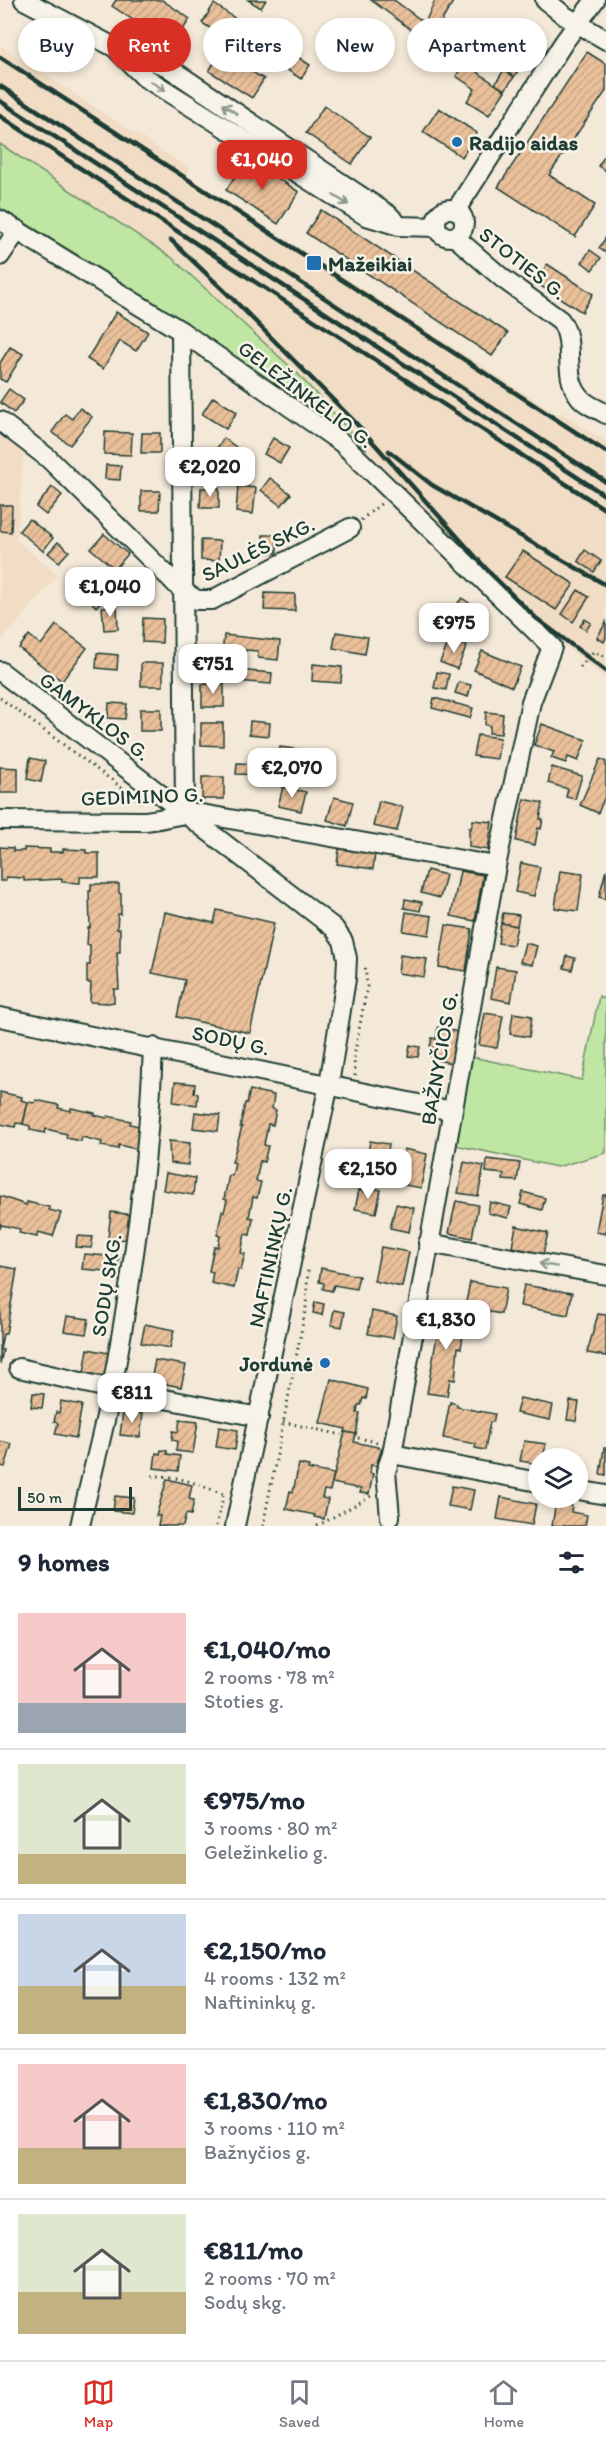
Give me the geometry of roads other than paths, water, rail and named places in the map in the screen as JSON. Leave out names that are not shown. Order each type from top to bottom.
[{"type":"street","points":[[24,0],[114,47],[144,77],[366,216],[399,226],[436,227],[445,237],[455,237],[464,226],[462,217],[456,210],[447,209],[438,214],[436,227]]},
{"type":"street","points":[[545,0],[606,40]]},
{"type":"street","points":[[456,210],[489,156],[595,0]]},
{"type":"street","name":"GELEŽINKELIO G.","points":[[0,220],[181,331],[342,443],[552,647]]},
{"type":"street","points":[[0,256],[18,230]]},
{"type":"street","name":"STOTIES G.","points":[[455,237],[502,278],[560,320],[567,329],[568,367],[579,397],[606,414]]},
{"type":"street","points":[[181,331],[185,813]]},
{"type":"street","name":"SAULĖS SKG.","points":[[0,421],[48,458],[184,592],[197,600],[212,600],[350,528]]},
{"type":"street","name":"BAŽNYČIOS G.","points":[[390,1517],[386,1471],[393,1450],[496,866],[531,702],[552,647]]},
{"type":"street","name":"GAMYKLOS G.","points":[[0,671],[334,928]]},
{"type":"street","name":"GEDIMINO G.","points":[[0,820],[145,820],[164,819],[185,813],[496,866]]},
{"type":"street","name":"NAFTININKŲ G.","points":[[235,1526],[329,1084],[346,979],[347,958],[343,941],[334,928]]},
{"type":"street","name":"SODŲ G.","points":[[0,1017],[453,1111]]},
{"type":"street","name":"SODŲ SKG.","points":[[80,1526],[112,1389],[142,1199],[151,1110],[153,1047]]},
{"type":"street","points":[[428,1243],[606,1275]]},
{"type":"street","points":[[19,1368],[112,1389],[259,1417]]},
{"type":"street","points":[[393,1450],[528,1480]]},
{"type":"street","points":[[588,1492],[606,1495]]},
{"type":"railway","points":[[0,57],[606,452]]},
{"type":"railway","points":[[0,86],[606,482]]},
{"type":"railway","points":[[0,101],[606,496]]},
{"type":"railway","points":[[0,116],[606,510]]},
{"type":"railway","points":[[171,240],[354,421],[491,574],[536,618],[606,671]]},
{"type":"railway","points":[[389,451],[432,485],[606,585]]},
{"type":"place","name":"Radijo aidas","points":[[457,142]]},
{"type":"place","name":"Mažeikiai","points":[[314,263]]},
{"type":"place","name":"Jordunė","points":[[325,1363]]}]
